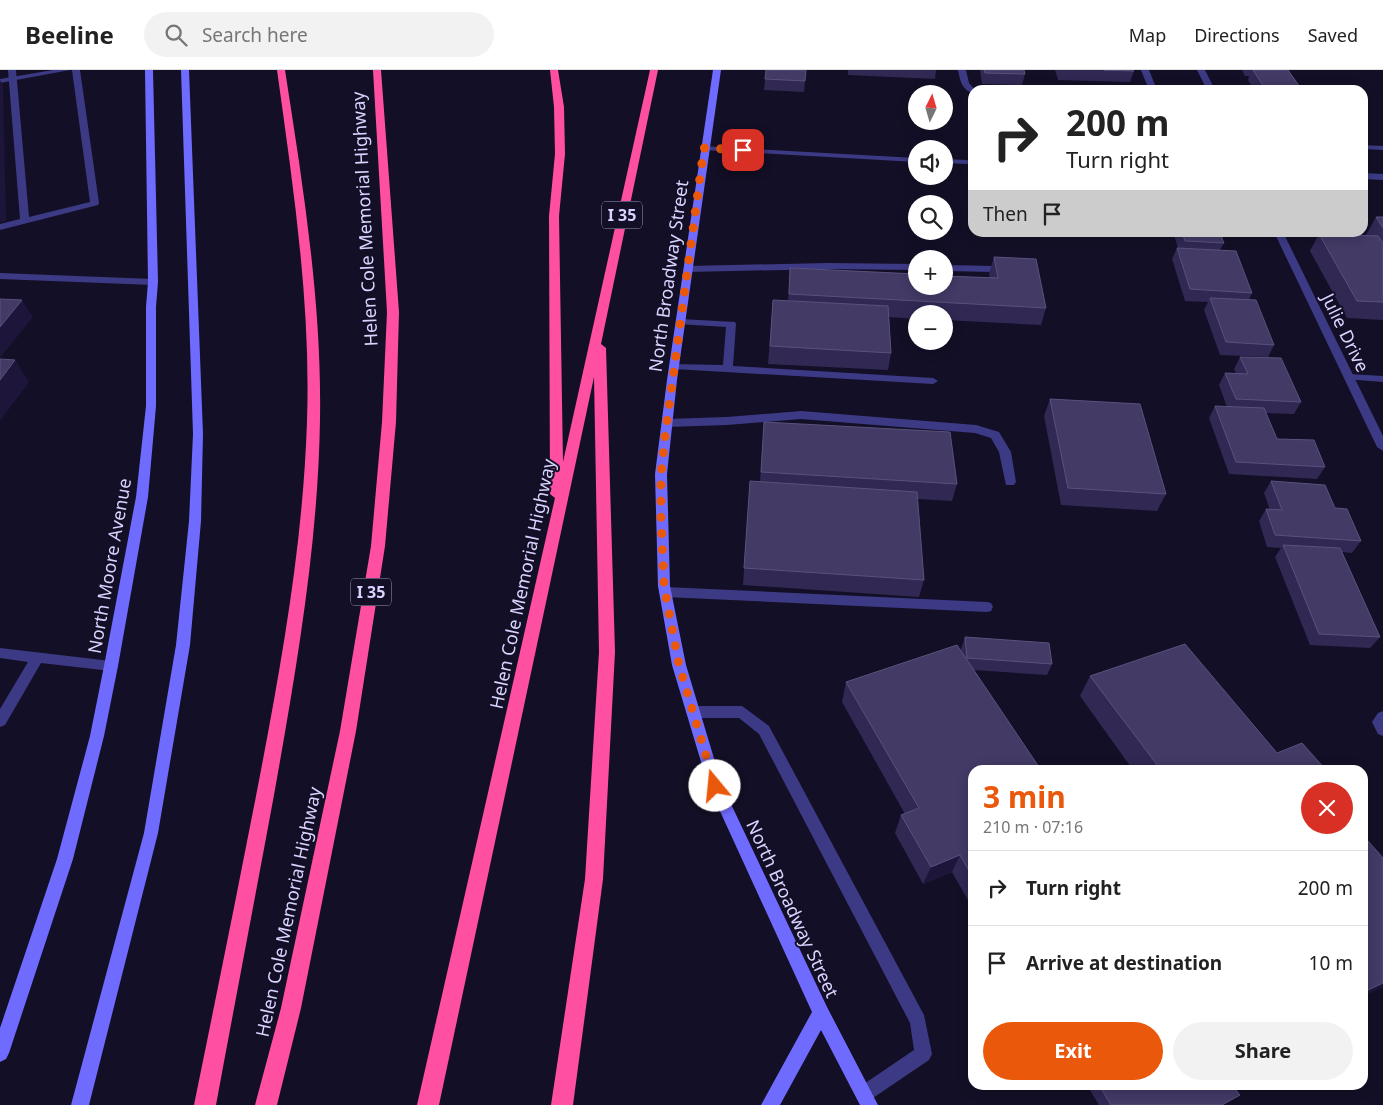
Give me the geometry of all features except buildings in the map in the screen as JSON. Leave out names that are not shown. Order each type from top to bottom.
[{"type":"highway","points":[[205,1105],[273,753],[298,601],[312,467],[314,346],[304,235],[281,70]]},
{"type":"highway","name":"Helen Cole Memorial Highway","points":[[266,1105],[291,1008],[348,731],[378,546],[389,422],[393,312],[377,70]]},
{"type":"highway","points":[[554,70],[559,107],[560,154],[554,216],[557,523]]},
{"type":"highway","name":"Helen Cole Memorial Highway","points":[[428,1105],[557,523],[654,70]]},
{"type":"highway","points":[[562,1105],[594,879],[607,652],[599,321]]},
{"type":"main road","name":"North Moore Avenue","points":[[0,1053],[64,859],[96,736],[142,497],[151,406],[151,307],[153,282],[149,70]]},
{"type":"main road","points":[[80,1105],[151,833],[183,644],[195,521],[198,434],[185,70]]},
{"type":"main road","name":"North Broadway Street","points":[[717,70],[704,148],[661,474],[665,592],[679,665],[715,786],[821,1013],[866,1100]]},
{"type":"main road","points":[[770,1105],[821,1013]]},
{"type":"street","points":[[0,81],[13,75],[66,70]]},
{"type":"street","points":[[0,226],[95,203],[76,70]]},
{"type":"street","points":[[962,70],[965,84],[968,87]]},
{"type":"street","points":[[1145,70],[1151,85]]},
{"type":"street","points":[[1201,70],[1208,85]]},
{"type":"street","points":[[13,75],[25,221]]},
{"type":"street","points":[[1368,147],[1383,148]]},
{"type":"street","points":[[704,148],[908,160]]},
{"type":"street","points":[[953,161],[967,162]]},
{"type":"street","points":[[1368,176],[1383,177]]},
{"type":"street","name":"Julie Drive","points":[[1280,237],[1383,447]]},
{"type":"street","points":[[688,268],[828,266],[908,268]]},
{"type":"street","points":[[953,268],[995,269]]},
{"type":"street","points":[[0,276],[153,282]]},
{"type":"street","points":[[681,322],[732,324],[728,370]]},
{"type":"street","points":[[674,366],[933,381]]},
{"type":"street","points":[[1349,377],[1383,379]]},
{"type":"street","points":[[667,423],[727,421],[801,415],[976,430],[995,435],[1005,452],[1010,482]]},
{"type":"street","points":[[665,592],[987,607]]},
{"type":"street","points":[[0,653],[111,666]]},
{"type":"street","points":[[0,721],[38,657]]},
{"type":"street","points":[[693,712],[742,712],[764,730],[918,1021],[923,1054],[866,1100]]},
{"type":"street","points":[[1383,717],[1379,722],[1383,730]]},
{"type":"route","points":[[715,786],[679,665],[664,586],[661,474],[704,148],[743,150]]}]
